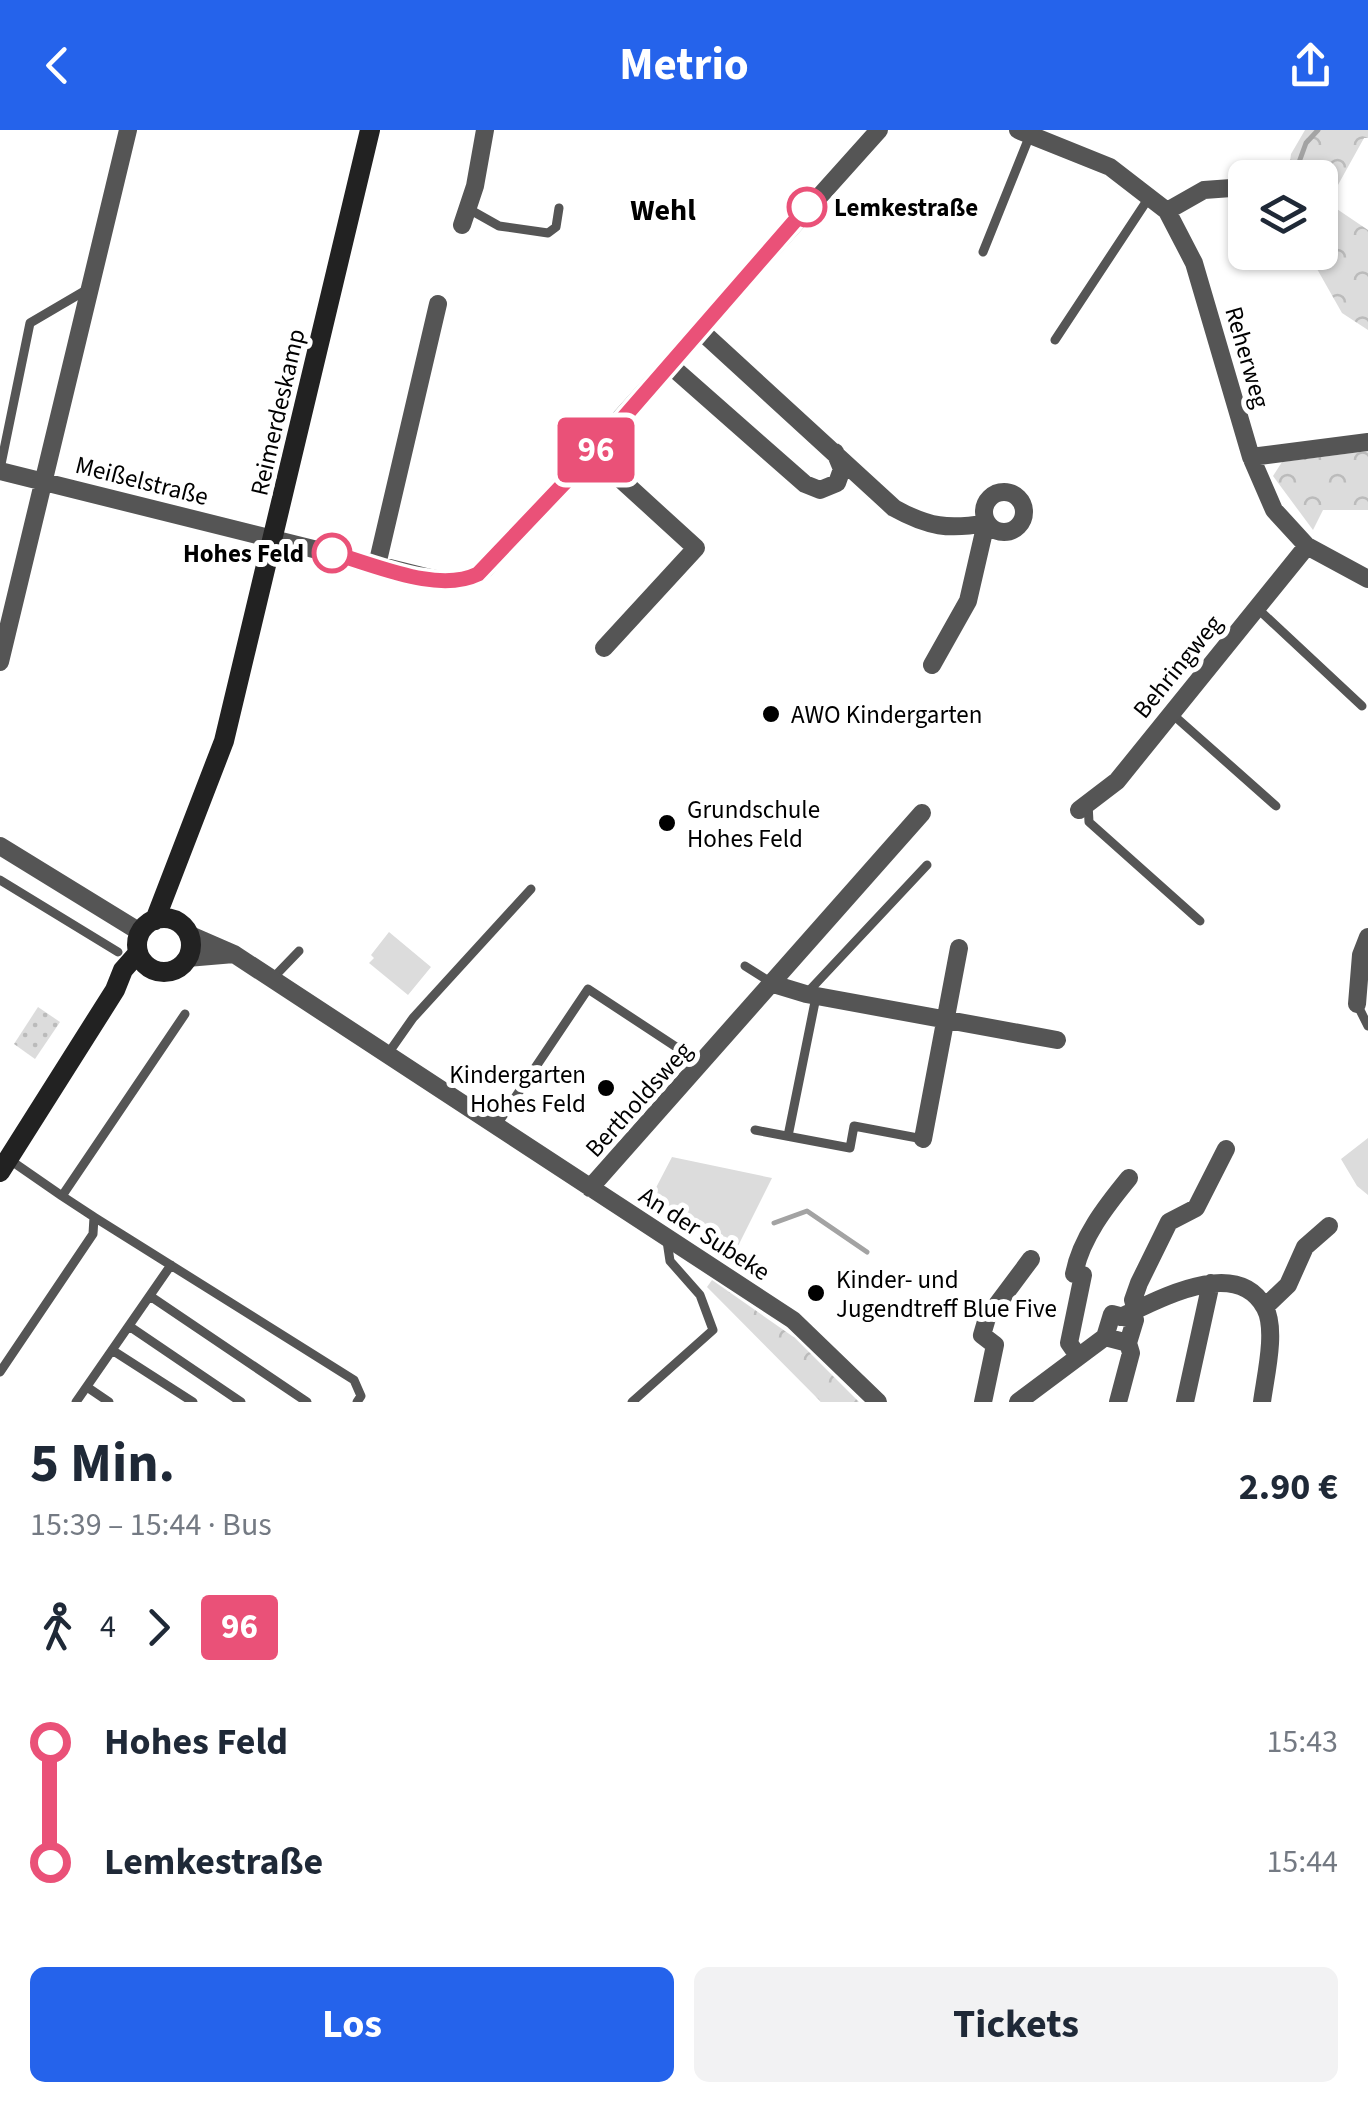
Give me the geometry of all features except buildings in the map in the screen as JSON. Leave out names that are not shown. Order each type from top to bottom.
[{"type":"main road","name":"Reimerdeskamp","points":[[5,1155],[115,990],[172,876],[224,741],[370,130]]},
{"type":"main road","name":"Reimerdeskamp","points":[[115,990],[154,970],[172,970],[186,958],[172,876]]},
{"type":"main road","points":[[154,970],[138,939],[183,928]]},
{"type":"street","points":[[0,662],[128,130]]},
{"type":"street","points":[[465,217],[486,130]]},
{"type":"street","points":[[272,538],[449,581],[478,574],[592,454],[879,130]]},
{"type":"street","name":"Reherweg","points":[[1024,132],[1110,167],[1167,210],[1194,262],[1251,456],[1274,510],[1307,546],[1368,579]]},
{"type":"street","points":[[1167,210],[1204,190],[1228,188]]},
{"type":"street","points":[[377,565],[438,304]]},
{"type":"street","points":[[701,331],[894,508],[924,525],[952,530],[986,523],[968,601],[932,665]]},
{"type":"street","points":[[671,366],[805,484],[820,490],[836,482],[842,469],[835,452]]},
{"type":"street","points":[[1251,456],[1368,442]]},
{"type":"street","points":[[592,454],[696,548],[604,648]]},
{"type":"street","name":"Meißelstraße","points":[[0,470],[272,538]]},
{"type":"street","name":"Behringweg","points":[[1083,806],[1117,781],[1307,546]]},
{"type":"street","name":"Bertholdsweg","points":[[183,928],[234,954],[590,1188],[704,1065],[922,813]]},
{"type":"street","points":[[0,846],[138,939]]},
{"type":"street","points":[[1357,1004],[1357,982],[1368,937]]},
{"type":"street","points":[[923,1139],[960,948]]},
{"type":"street","points":[[186,958],[234,954]]},
{"type":"street","points":[[774,984],[811,995],[1057,1040]]},
{"type":"street","points":[[1129,1313],[1169,1222],[1196,1208],[1226,1149]]},
{"type":"street","points":[[1078,1356],[1070,1343],[1083,1276],[1074,1274],[1076,1260],[1104,1208],[1130,1178]]},
{"type":"street","name":"An der Subeke","points":[[590,1188],[793,1320],[878,1402]]},
{"type":"street","points":[[1265,1307],[1288,1284],[1306,1248],[1330,1226]]},
{"type":"street","points":[[983,1402],[995,1345],[982,1335],[987,1318],[1031,1258]]},
{"type":"street","points":[[1184,1402],[1211,1283]]},
{"type":"street","points":[[1018,1402],[1106,1337],[1112,1314],[1129,1313],[1178,1291],[1211,1283],[1230,1284],[1252,1294],[1265,1307],[1269,1322],[1262,1402]]},
{"type":"street","points":[[1118,1402],[1131,1353],[1128,1343],[1134,1320],[1129,1313]]},
{"type":"street","points":[[1106,1337],[1128,1343]]},
{"type":"lane","points":[[983,252],[1024,132]]},
{"type":"lane","points":[[1055,340],[1150,195]]},
{"type":"lane","points":[[465,217],[548,233],[556,227],[559,208]]},
{"type":"lane","points":[[0,470],[30,323],[90,288]]},
{"type":"lane","points":[[1257,608],[1362,706]]},
{"type":"lane","points":[[1172,714],[1276,806]]},
{"type":"lane","points":[[1083,806],[1089,822],[1200,921]]},
{"type":"lane","points":[[788,1136],[811,995],[926,864]]},
{"type":"lane","points":[[0,880],[138,939]]},
{"type":"lane","points":[[387,1054],[413,1018],[531,889]]},
{"type":"lane","points":[[272,979],[299,951]]},
{"type":"lane","points":[[745,966],[774,984]]},
{"type":"lane","points":[[496,1126],[588,989],[704,1065]]},
{"type":"lane","points":[[1357,1004],[1368,1026]]},
{"type":"lane","points":[[62,1196],[185,1014]]},
{"type":"lane","points":[[755,1130],[850,1148],[854,1126],[923,1139]]},
{"type":"lane","points":[[5,1155],[94,1217],[354,1380],[361,1396],[357,1402]]},
{"type":"lane","points":[[0,1373],[93,1234],[94,1217]]},
{"type":"lane","points":[[632,1402],[713,1330],[700,1295],[670,1261],[666,1238]]},
{"type":"lane","points":[[76,1402],[171,1266]]},
{"type":"lane","points":[[150,1296],[307,1402]]},
{"type":"lane","points":[[129,1326],[241,1402]]},
{"type":"lane","points":[[112,1350],[193,1402]]},
{"type":"lane","points":[[87,1387],[110,1402]]},
{"type":"green space","points":[[1305,130],[1368,130],[1368,138],[1364,138],[1338,185],[1338,160],[1290,160]]},
{"type":"green space","points":[[1338,210],[1368,230],[1368,330],[1342,313],[1318,270],[1338,270]]},
{"type":"green space","points":[[1368,451],[1368,510],[1323,510],[1313,530],[1273,476],[1282,462]]},
{"type":"green space","points":[[389,932],[431,967],[408,995],[369,963]]},
{"type":"green space","points":[[38,1007],[60,1022],[35,1059],[14,1044]]},
{"type":"green space","points":[[1368,1138],[1368,1195],[1357,1186],[1341,1159]]},
{"type":"green space","points":[[672,1157],[772,1178],[736,1250],[648,1203]]},
{"type":"green space","points":[[712,1280],[795,1338],[859,1402],[821,1402],[707,1287]]},
{"type":"waterway","points":[[1300,160],[1306,143],[1318,130]]},
{"type":"waterway","points":[[774,1223],[807,1211],[867,1252]]},
{"type":"bus line","name":"96","points":[[332,553],[457,582],[485,569],[671,366],[807,207]]},
{"type":"place","name":"Lemkestraße","points":[[807,207]]},
{"type":"place","name":"Hohes Feld","points":[[332,553]]},
{"type":"place","name":"AWO Kindergarten","points":[[771,714]]},
{"type":"place","name":"Grundschule Hohes Feld","points":[[667,823]]},
{"type":"place","name":"Kindergarten Hohes Feld","points":[[606,1088]]},
{"type":"place","name":"Kinder- und Jugendtreff Blue Five","points":[[816,1293]]},
{"type":"district","name":"Wehl","points":[[663,210]]}]
